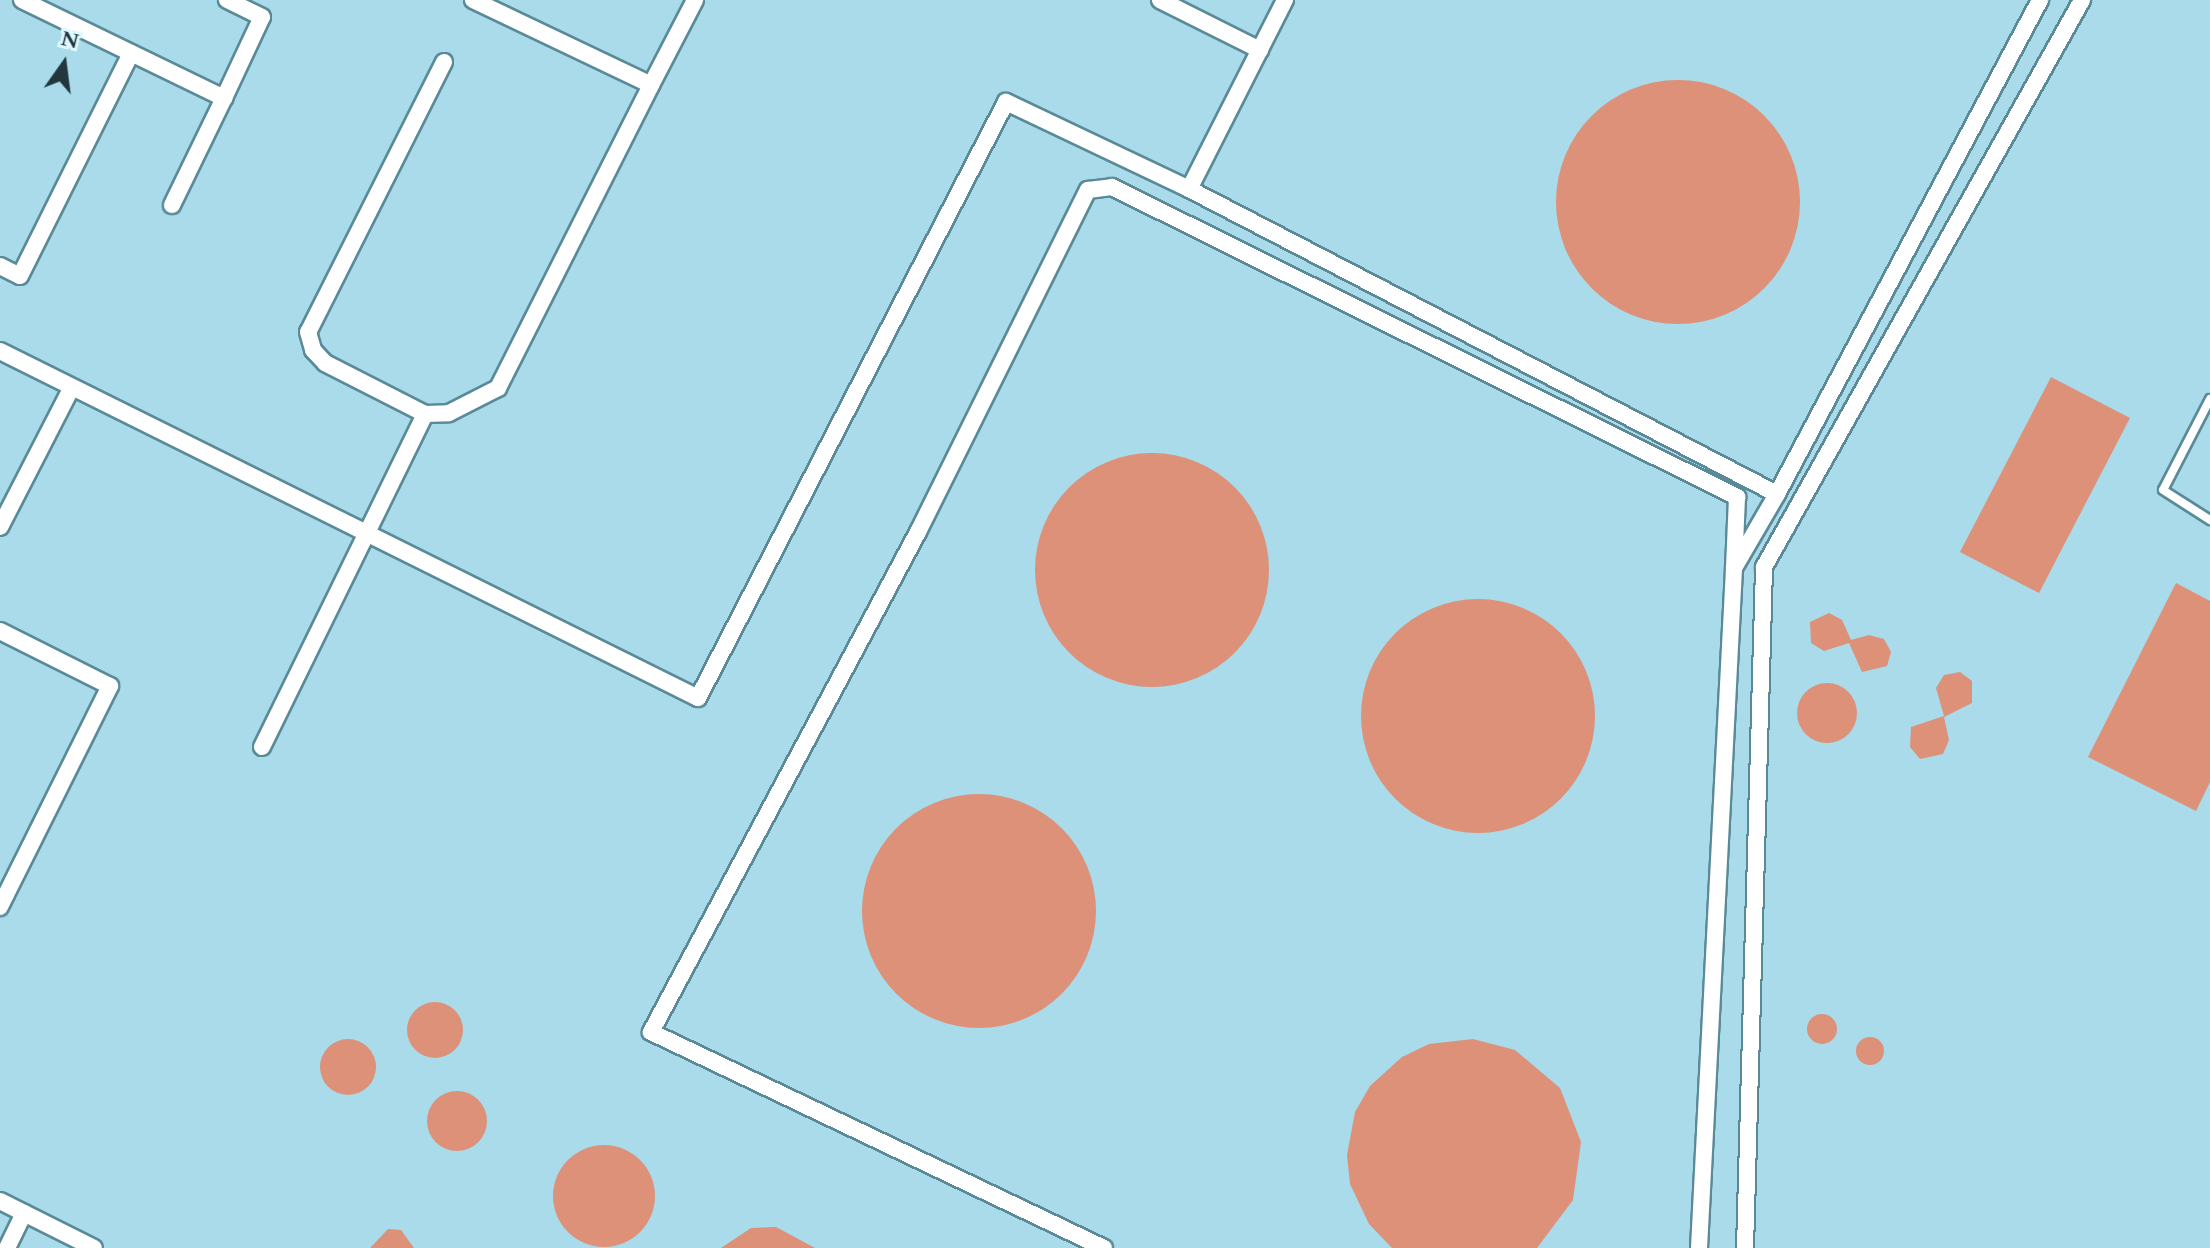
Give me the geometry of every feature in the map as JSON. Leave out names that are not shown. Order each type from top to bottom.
[{"type":"street","points":[[22,0],[224,98]]},
{"type":"street","points":[[172,205],[262,17],[227,0]]},
{"type":"street","points":[[473,0],[651,85]]},
{"type":"street","points":[[444,62],[308,332],[313,350],[325,363],[425,414],[449,413],[498,388],[695,0]]},
{"type":"street","points":[[1160,0],[1260,50]]},
{"type":"street","points":[[1189,189],[1285,0]]},
{"type":"street","points":[[1734,568],[1777,494],[2040,0]]},
{"type":"street","points":[[1745,1248],[1764,567],[2082,0]]},
{"type":"street","points":[[0,266],[20,276],[131,53]]},
{"type":"street","points":[[0,351],[698,698],[1006,102],[1189,189],[1777,494]]},
{"type":"street","points":[[1104,1248],[651,1032],[918,532],[1088,190],[1112,187],[1737,497],[1699,1248]]},
{"type":"street","points":[[0,527],[72,387]]},
{"type":"street","points":[[262,747],[425,414]]},
{"type":"street","points":[[0,631],[110,686],[0,907]]},
{"type":"street","points":[[0,1201],[94,1248]]},
{"type":"street","points":[[7,1248],[24,1213]]},
{"type":"lane","points":[[2210,399],[2163,490],[2210,520]]},
{"type":"building","points":[[1678,80],[1702,82],[1725,89],[1746,100],[1764,116],[1780,134],[1791,155],[1798,178],[1798,226],[1791,249],[1780,270],[1764,288],[1746,304],[1725,315],[1702,322],[1678,324],[1654,322],[1631,315],[1610,304],[1592,288],[1576,270],[1565,249],[1558,226],[1556,202],[1558,178],[1565,155],[1576,134],[1592,116],[1610,100],[1631,89],[1654,82]]},
{"type":"building","points":[[2051,377],[2130,418],[2039,593],[1960,552]]},
{"type":"building","points":[[1152,453],[1175,455],[1197,462],[1235,487],[1260,525],[1267,547],[1267,593],[1260,615],[1235,653],[1197,678],[1175,685],[1152,687],[1129,685],[1107,678],[1069,653],[1044,615],[1037,593],[1035,570],[1037,547],[1044,525],[1069,487],[1107,462],[1129,455]]},
{"type":"building","points":[[2176,583],[2210,601],[2210,782],[2196,811],[2088,757]]},
{"type":"building","points":[[1478,599],[1501,601],[1523,608],[1561,633],[1586,671],[1593,693],[1593,739],[1586,761],[1561,799],[1523,824],[1501,831],[1478,833],[1455,831],[1433,824],[1395,799],[1370,761],[1363,739],[1361,716],[1363,693],[1370,671],[1395,633],[1433,608],[1455,601]]},
{"type":"building","points":[[1829,613],[1842,620],[1851,640],[1869,635],[1884,639],[1891,652],[1887,666],[1862,672],[1849,643],[1824,651],[1811,643],[1810,622]]},
{"type":"building","points":[[1960,672],[1972,681],[1972,703],[1944,717],[1949,740],[1943,754],[1920,759],[1910,747],[1911,727],[1944,716],[1936,688],[1944,675]]},
{"type":"building","points":[[1827,683],[1848,692],[1857,713],[1848,734],[1827,743],[1806,734],[1797,713],[1806,692]]},
{"type":"building","points":[[979,794],[1002,796],[1024,803],[1062,828],[1087,866],[1094,888],[1094,934],[1087,956],[1062,994],[1024,1019],[1002,1026],[979,1028],[956,1026],[934,1019],[896,994],[871,956],[864,934],[862,911],[864,888],[871,866],[896,828],[934,803],[956,796]]},
{"type":"building","points":[[435,1002],[455,1010],[463,1030],[455,1050],[435,1058],[415,1050],[407,1030],[415,1010]]},
{"type":"building","points":[[1822,1014],[1828,1015],[1836,1023],[1836,1035],[1828,1043],[1822,1044],[1816,1043],[1808,1035],[1807,1029],[1808,1023],[1816,1015]]},
{"type":"building","points":[[1870,1037],[1880,1041],[1884,1051],[1880,1061],[1870,1065],[1860,1061],[1856,1051],[1860,1041]]},
{"type":"building","points":[[348,1039],[368,1047],[376,1067],[368,1087],[348,1095],[328,1087],[320,1067],[328,1047]]},
{"type":"building","points":[[1473,1039],[1515,1050],[1560,1088],[1581,1142],[1573,1200],[1537,1248],[1392,1248],[1369,1224],[1350,1184],[1347,1155],[1355,1112],[1370,1086],[1402,1057],[1429,1044]]},
{"type":"building","points":[[457,1091],[478,1100],[487,1121],[478,1142],[457,1151],[436,1142],[427,1121],[436,1100]]},
{"type":"building","points":[[604,1145],[623,1149],[640,1160],[651,1177],[655,1196],[651,1215],[640,1232],[623,1243],[604,1247],[585,1243],[568,1232],[557,1215],[553,1196],[557,1177],[568,1160],[585,1149]]},
{"type":"building","points":[[776,1227],[815,1248],[721,1248],[751,1228]]},
{"type":"building","points":[[388,1229],[401,1230],[414,1248],[370,1248]]}]
